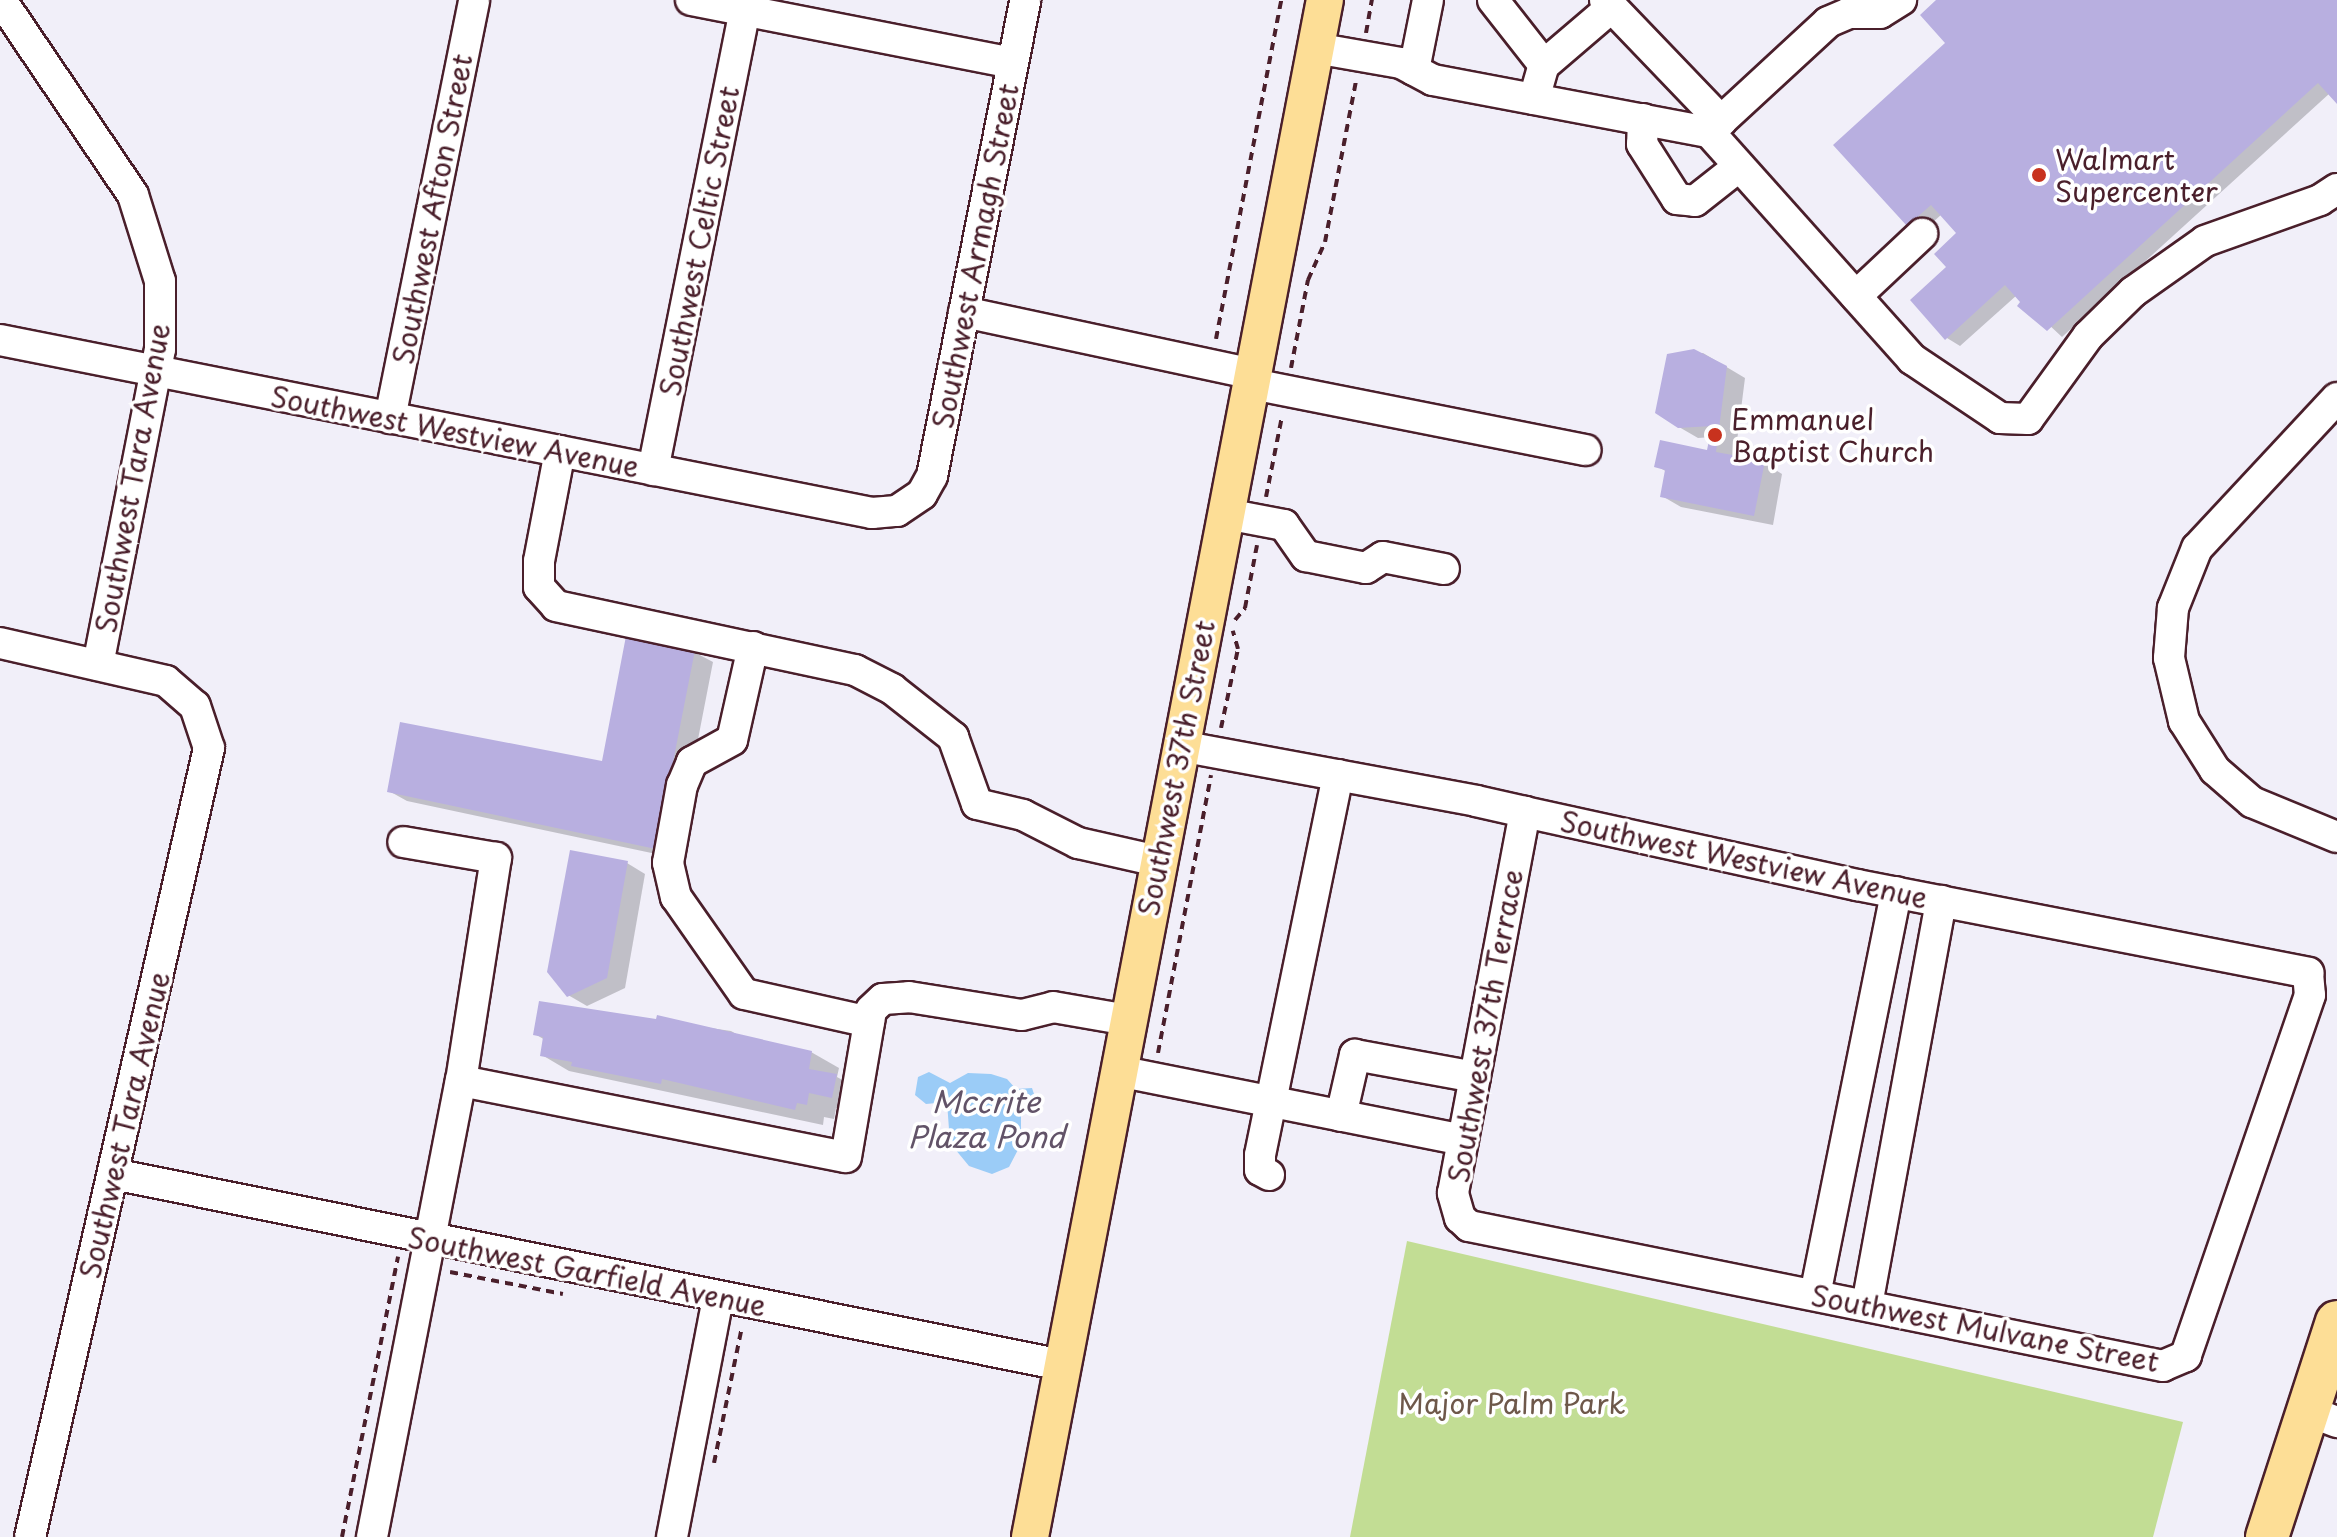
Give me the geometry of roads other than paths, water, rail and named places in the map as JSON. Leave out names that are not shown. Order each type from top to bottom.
[{"type":"highway","points":[[2267,1537],[2322,1416],[2337,1322]]},
{"type":"main road","name":"Southwest 37th Street","points":[[1030,1537],[1325,0]]},
{"type":"street","name":"Southwest Tara Avenue","points":[[1,0],[142,216],[156,259],[162,304],[156,371],[98,665],[166,681],[200,714],[209,748],[207,768],[30,1537]]},
{"type":"street","name":"Southwest Afton Street","points":[[390,418],[474,0]]},
{"type":"street","points":[[691,0],[1012,63]]},
{"type":"street","name":"Southwest Armagh Street","points":[[910,505],[932,476],[1025,0]]},
{"type":"street","points":[[1414,70],[1428,0]]},
{"type":"street","points":[[1493,0],[1544,65]]},
{"type":"street","points":[[1315,48],[1414,70],[1433,80],[1643,119],[1715,126],[1828,22],[1849,13],[1880,13],[1901,0]]},
{"type":"street","points":[[1534,99],[1544,65],[1609,4],[1715,126],[1738,167],[1912,359],[2000,418],[2028,419],[2088,336],[2133,292],[2205,241],[2320,200],[2337,189]]},
{"type":"street","name":"Southwest Celtic Street","points":[[653,470],[745,11]]},
{"type":"street","points":[[1643,119],[1642,144],[1677,199],[1695,201],[1738,167]]},
{"type":"street","points":[[1856,296],[1922,234]]},
{"type":"street","points":[[964,312],[1253,379],[1586,450]]},
{"type":"street","name":"Southwest Westview Avenue","points":[[0,340],[872,513],[910,505]]},
{"type":"street","points":[[2337,398],[2197,548],[2173,608],[2169,658],[2184,721],[2215,770],[2252,802],[2337,837]]},
{"type":"street","points":[[560,451],[539,561],[539,587],[556,606],[855,670],[892,689],[953,737],[977,804],[1023,815],[1078,843],[1158,861]]},
{"type":"street","points":[[1226,514],[1284,525],[1306,556],[1366,568],[1383,557],[1444,569]]},
{"type":"street","points":[[0,643],[98,665]]},
{"type":"street","points":[[753,647],[732,740],[692,762],[682,785],[668,863],[676,897],[744,994],[869,1022]]},
{"type":"street","name":"Southwest Westview Avenue","points":[[1180,746],[1525,812],[1896,892],[2308,973]]},
{"type":"street","points":[[1269,1175],[1260,1170],[1260,1155],[1338,775]]},
{"type":"street","name":"Southwest 37th Terrace","points":[[1525,812],[1453,1193],[1460,1218],[1469,1226],[1667,1266]]},
{"type":"street","points":[[372,1537],[419,1246],[461,1081],[496,858],[403,842]]},
{"type":"street","points":[[1815,1295],[1896,892]]},
{"type":"street","points":[[1867,1305],[1941,901]]},
{"type":"street","name":"Southwest Mulvane Street","points":[[1667,1266],[2163,1366],[2181,1362],[2310,995],[2308,973]]},
{"type":"street","points":[[461,1081],[846,1157],[871,1010],[883,999],[909,997],[1022,1015],[1053,1007],[1128,1020]]},
{"type":"street","points":[[1341,1116],[1355,1055],[1475,1077]]},
{"type":"street","points":[[1118,1071],[1463,1140]]},
{"type":"street","name":"Southwest Garfield Avenue","points":[[113,1174],[419,1246],[718,1297],[1062,1365]]},
{"type":"street","points":[[672,1537],[718,1297]]},
{"type":"water","name":"Mccrite Plaza Pond","points":[[929,1072],[950,1083],[968,1073],[991,1074],[1007,1079],[1016,1089],[1032,1088],[1035,1097],[1021,1104],[1021,1144],[1009,1167],[992,1174],[969,1166],[950,1143],[947,1102],[926,1104],[915,1095],[918,1077]]},
{"type":"place","name":"Walmart Supercenter","points":[[2039,175]]},
{"type":"place","name":"Emmanuel Baptist Church","points":[[1715,435]]},
{"type":"park label","name":"Major Palm Park","points":[[1512,1403]]}]
